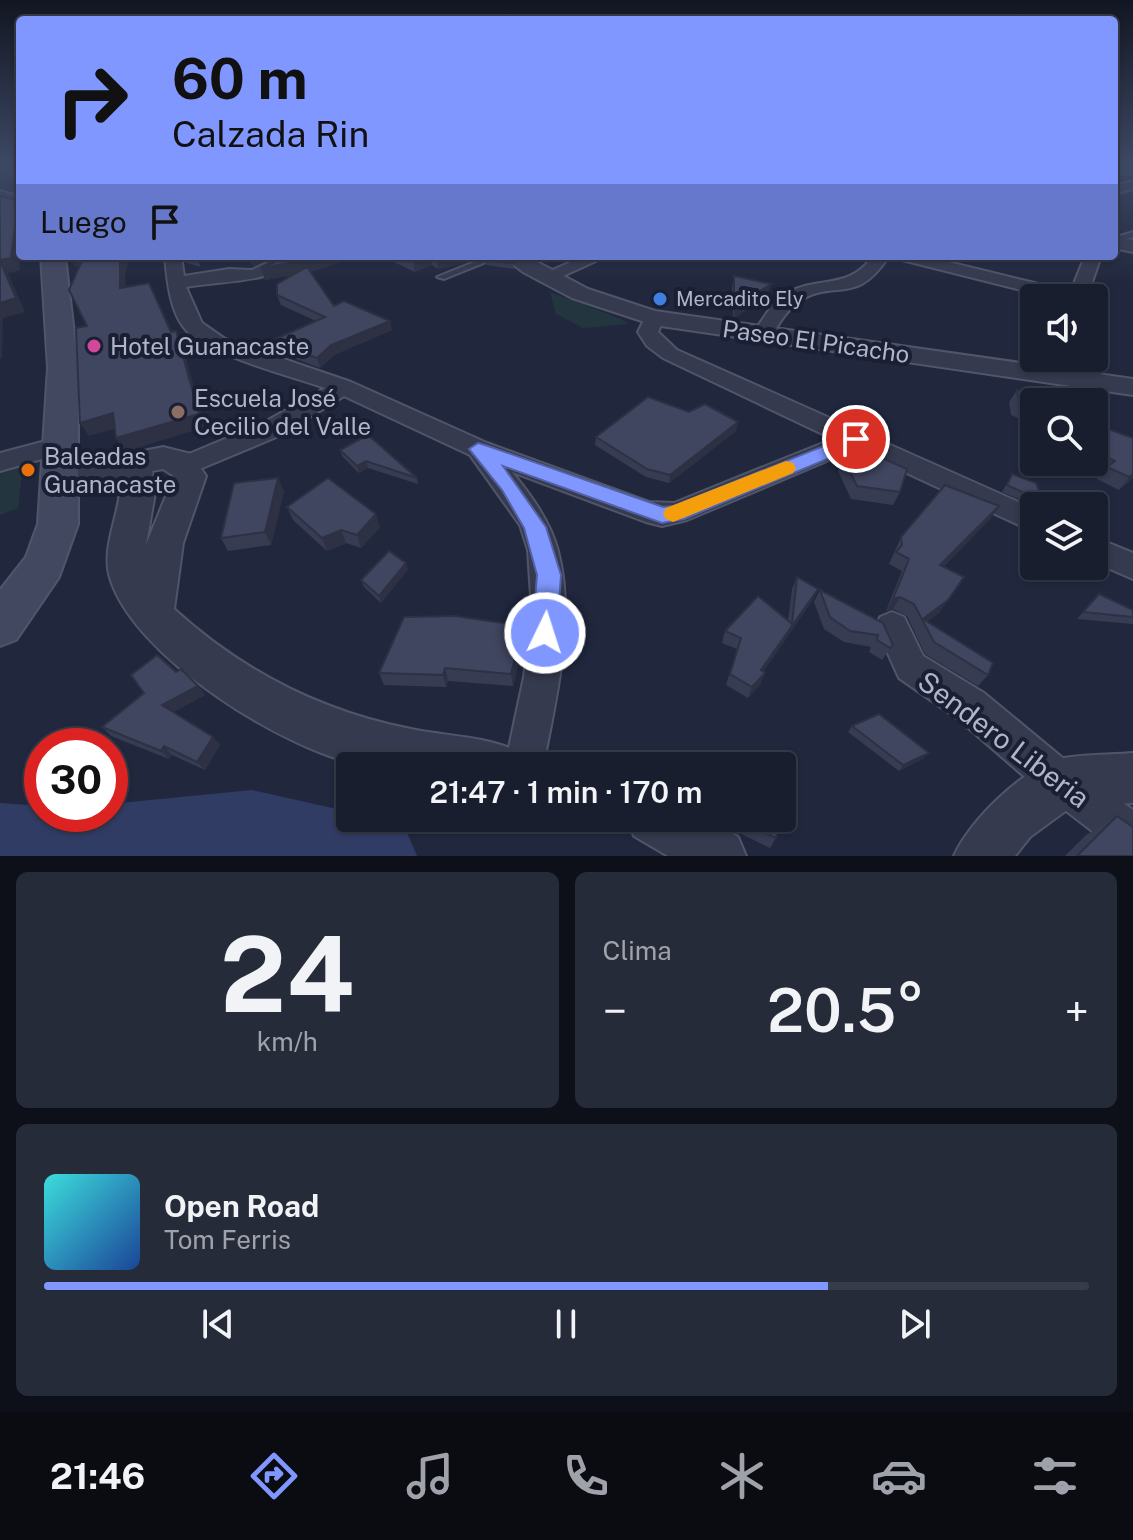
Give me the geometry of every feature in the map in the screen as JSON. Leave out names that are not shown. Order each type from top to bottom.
[{"type":"main road","points":[[0,625],[44,565],[58,524],[63,368],[53,260]]},
{"type":"street","points":[[173,260],[176,283],[187,315],[205,335],[218,343],[343,387],[478,449],[662,515],[677,513],[856,439]]},
{"type":"street","points":[[176,283],[229,274],[255,275],[286,260]]},
{"type":"street","name":"Paseo El Picacho","points":[[518,260],[571,292],[654,318],[1133,387]]},
{"type":"street","points":[[546,277],[589,260]]},
{"type":"street","points":[[764,332],[772,317],[790,298],[818,287],[851,286],[874,270],[879,260]]},
{"type":"street","points":[[920,260],[1020,285]]},
{"type":"street","points":[[1083,284],[1092,260]]},
{"type":"street","points":[[654,318],[648,332],[654,342],[670,354],[1020,515]]},
{"type":"street","points":[[922,356],[1039,400],[1016,370]]},
{"type":"street","points":[[186,465],[272,429],[343,387]]},
{"type":"street","points":[[0,462],[61,445]]},
{"type":"street","points":[[478,449],[509,485],[535,527],[549,575],[540,691],[527,752]]},
{"type":"street","points":[[60,480],[163,458],[178,460],[186,465],[190,476],[162,545],[155,577],[154,615]]},
{"type":"street","points":[[132,464],[139,482],[127,558],[130,581],[154,615],[202,661],[297,718],[339,736],[402,752]]},
{"type":"street","points":[[1108,555],[1133,567]]},
{"type":"street","name":"Sendero Liberia","points":[[892,627],[911,667],[971,706],[1062,783],[1133,836]]},
{"type":"street","points":[[981,856],[1012,819],[1039,796],[1062,783],[1133,778]]},
{"type":"street","points":[[677,832],[719,856]]},
{"type":"lane","points":[[441,277],[486,260]]},
{"type":"shaded area","points":[[550,292],[628,324],[583,328],[556,314]]},
{"type":"shaded area","points":[[23,464],[18,508],[0,515],[0,472]]},
{"type":"building","points":[[0,203],[16,203],[11,258],[0,260]]},
{"type":"building","points":[[82,260],[121,260],[120,288],[149,283],[171,332],[176,331],[199,414],[116,438],[113,413],[80,423],[76,328],[87,326],[69,290]]},
{"type":"building","points":[[280,260],[307,260],[261,268]]},
{"type":"building","points":[[0,261],[16,298],[0,303]]},
{"type":"building","points":[[307,267],[334,306],[344,301],[390,321],[331,345],[317,358],[271,341],[325,317],[277,295],[277,284]]},
{"type":"building","points":[[734,276],[771,284],[734,307]]},
{"type":"building","points":[[648,397],[689,412],[705,404],[738,422],[670,475],[647,469],[596,437]]},
{"type":"building","points":[[1108,429],[1133,438],[1133,474],[1129,477],[1108,467],[1115,461],[1108,458]]},
{"type":"building","points":[[368,435],[417,478],[366,461],[357,466],[340,450]]},
{"type":"building","points":[[871,453],[907,469],[900,492],[857,486],[843,458]]},
{"type":"building","points":[[1012,474],[1036,483],[1040,492],[1022,492],[1007,485]]},
{"type":"building","points":[[278,478],[265,532],[221,538],[234,483]]},
{"type":"building","points":[[328,478],[376,514],[357,535],[341,530],[322,538],[287,507]]},
{"type":"building","points":[[945,485],[999,506],[940,565],[964,577],[948,600],[923,619],[993,663],[988,675],[934,642],[914,604],[900,597],[893,599],[909,559],[896,552],[902,545],[901,537]]},
{"type":"building","points":[[389,551],[406,563],[379,596],[361,580]]},
{"type":"building","points":[[797,577],[818,589],[761,670],[765,673],[752,687],[730,674],[741,638],[725,631],[758,596],[792,624]]},
{"type":"building","points":[[820,590],[883,623],[893,645],[890,648],[877,640],[878,635],[850,631],[830,617]]},
{"type":"building","points":[[1099,594],[1133,610],[1133,617],[1083,612]]},
{"type":"building","points":[[455,616],[523,626],[511,674],[445,668],[443,675],[379,673],[404,617]]},
{"type":"building","points":[[157,655],[176,672],[181,669],[198,686],[162,705],[213,737],[197,762],[164,746],[161,751],[128,738],[128,728],[102,727],[144,693],[131,675]]},
{"type":"building","points":[[879,714],[929,753],[903,765],[852,726]]},
{"type":"building","points":[[1117,816],[1133,827],[1133,856],[1077,856]]},
{"type":"building","points":[[763,832],[778,832],[776,838]]},
{"type":"waterway","points":[[0,840],[70,845],[252,826],[380,856]]},
{"type":"slow traffic","points":[[673,514],[786,468]]},
{"type":"place","name":"Mercadito Ely","points":[[660,299]]},
{"type":"place","name":"Hotel Guanacaste","points":[[94,346]]},
{"type":"place","name":"Escuela José Cecilio del Valle","points":[[178,412]]},
{"type":"place","name":"Baleadas Guanacaste","points":[[28,470]]},
{"type":"route","points":[[545,633],[549,575],[535,527],[509,485],[478,449],[646,512],[662,515],[677,513],[856,439]]}]
